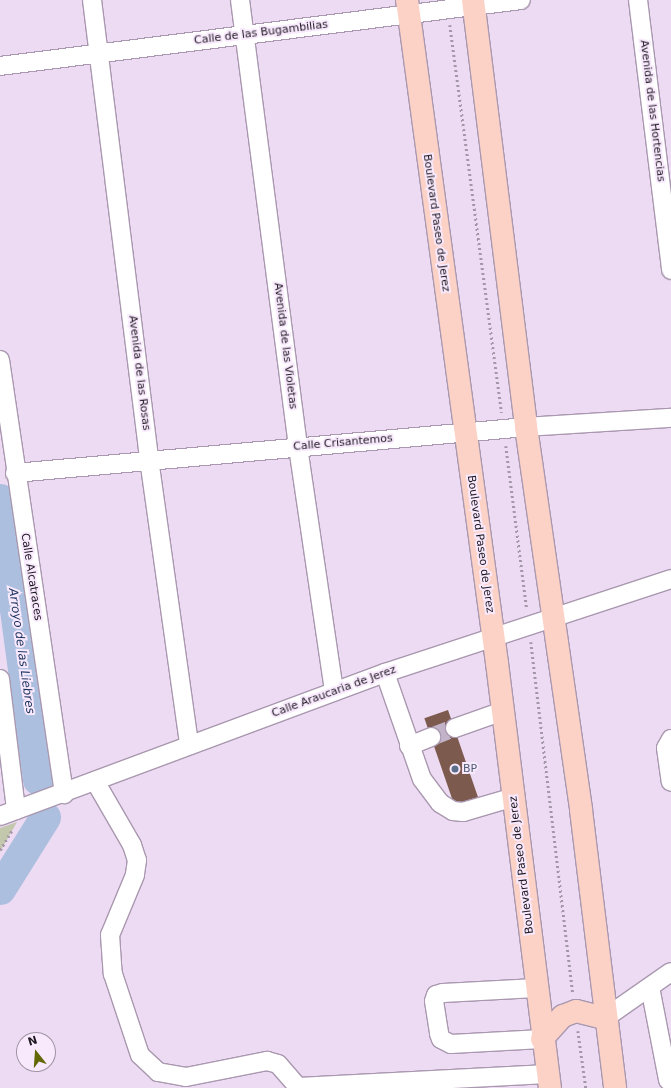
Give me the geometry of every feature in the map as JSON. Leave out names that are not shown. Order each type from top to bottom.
[{"type":"main road","points":[[474,3],[526,427],[581,810],[605,1018],[615,1088]]},
{"type":"main road","name":"Boulevard Paseo de Jerez","points":[[408,8],[464,432],[503,711],[542,1039],[549,1081]]},
{"type":"main road","points":[[542,1039],[563,1016],[576,1011],[605,1018]]},
{"type":"street","name":"Avenida de las Rosas","points":[[92,0],[150,459],[189,745]]},
{"type":"street","name":"Avenida de las Violetas","points":[[240,0],[298,447],[334,691]]},
{"type":"street","name":"Calle de las Bugambilias","points":[[0,66],[244,34],[408,8],[448,10],[474,3],[521,0]]},
{"type":"street","name":"Avenida de las Hortencias","points":[[638,0],[671,270]]},
{"type":"street","name":"Calle Alcatraces","points":[[0,360],[60,795]]},
{"type":"street","name":"Calle Crisantemos","points":[[15,473],[150,459],[464,432],[671,418]]},
{"type":"street","name":"Calle Araucaria de Jerez","points":[[13,815],[95,781],[189,745],[384,673],[529,627],[671,579]]},
{"type":"street","points":[[384,673],[409,746],[430,793],[453,811],[474,810],[514,797]]},
{"type":"street","points":[[0,679],[13,815]]},
{"type":"street","points":[[455,728],[503,711]]},
{"type":"street","points":[[409,746],[431,736]]},
{"type":"street","points":[[671,739],[666,748],[671,782]]},
{"type":"street","points":[[95,781],[132,845],[136,860],[135,875],[110,935],[113,974],[140,1055],[158,1072],[186,1077],[267,1060],[278,1064],[298,1087],[549,1081]]},
{"type":"street","points":[[605,1018],[671,972]]},
{"type":"street","points":[[650,987],[668,1080]]},
{"type":"street","points":[[536,988],[443,992],[436,996],[434,1001],[438,1034],[441,1039],[451,1044],[542,1039]]},
{"type":"path","points":[[448,10],[504,429],[586,1088]]},
{"type":"path","points":[[0,850],[13,815]]},
{"type":"green space","points":[[17,822],[0,852],[0,828]]},
{"type":"building","name":"BP","points":[[448,710],[479,801],[456,809],[424,718]]},
{"type":"waterway","name":"Arroyo de las Liebres","points":[[0,499],[38,779]]},
{"type":"waterway","name":"Arroyo de las Liebres","points":[[0,889],[45,817]]},
{"type":"tunnel","points":[[431,737],[455,728]]},
{"type":"place","name":"BP","points":[[455,769]]}]
